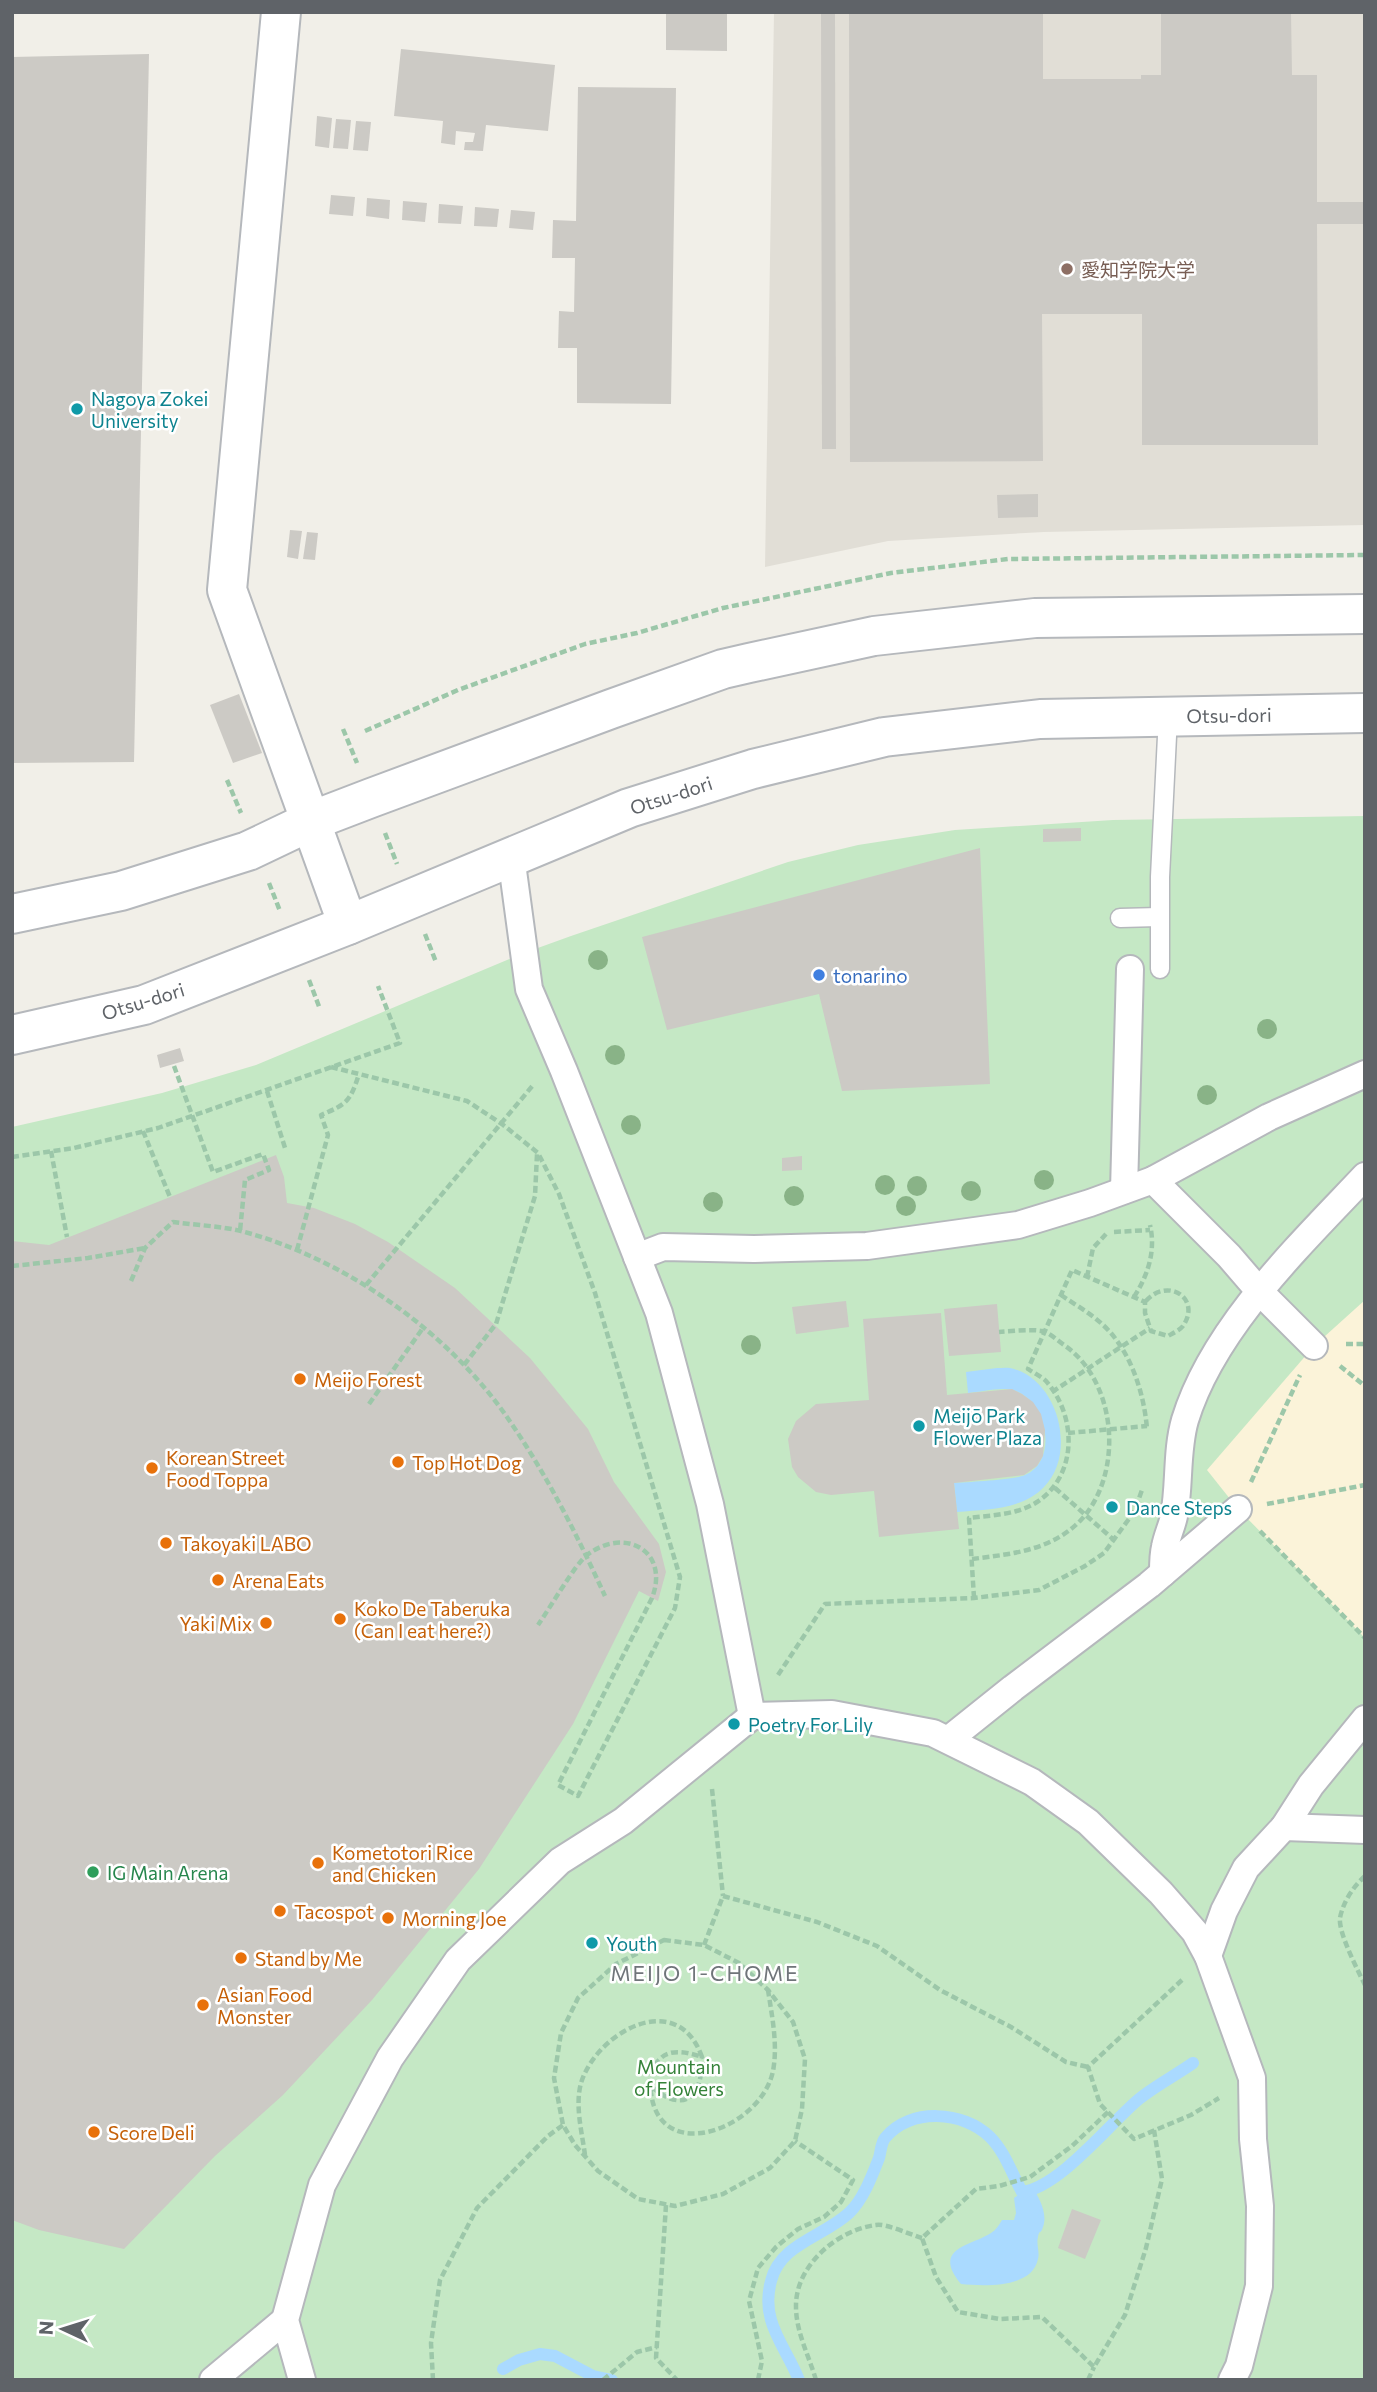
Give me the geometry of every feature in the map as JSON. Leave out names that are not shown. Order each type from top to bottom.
[{"type":"street","points":[[281,12],[228,590],[348,925]]},
{"type":"street","points":[[12,914],[121,891],[255,847],[311,821],[723,669],[874,636],[1035,618],[1365,614]]},
{"type":"street","name":"Otsu-dori","points":[[12,1035],[144,1005],[348,925],[629,808],[754,769],[884,737],[1040,719],[1365,713]]},
{"type":"street","points":[[511,856],[529,989],[659,1313],[710,1504],[752,1716]]},
{"type":"street","points":[[1130,969],[1137,1186]]},
{"type":"street","points":[[637,1257],[663,1247],[754,1249],[867,1245],[1018,1225],[1137,1186],[1269,1117],[1365,1074]]},
{"type":"street","points":[[1163,1573],[1164,1548],[1174,1517],[1185,1422],[1199,1382],[1233,1328],[1260,1292],[1290,1255],[1365,1176]]},
{"type":"street","points":[[1137,1186],[1229,1256],[1260,1292],[1314,1346]]},
{"type":"street","points":[[948,1740],[1163,1573],[1238,1509]]},
{"type":"street","points":[[302,2380],[285,2320],[321,2185],[390,2058],[458,1960],[560,1861],[623,1821],[752,1716],[832,1714],[933,1733],[1031,1782],[1088,1822],[1161,1893],[1195,1932],[1208,1956],[1252,2078],[1253,2139],[1260,2206],[1259,2286],[1240,2375]]},
{"type":"street","points":[[1208,1956],[1224,1911],[1246,1868],[1284,1826],[1311,1785],[1365,1719]]},
{"type":"street","points":[[1284,1826],[1365,1829]]},
{"type":"street","points":[[213,2380],[285,2320]]},
{"type":"lane","points":[[1160,969],[1159,917],[1168,716]]},
{"type":"lane","points":[[1120,918],[1159,917]]},
{"type":"path","points":[[343,729],[436,962]]},
{"type":"path","points":[[227,780],[320,1009]]},
{"type":"path","points":[[12,1157],[143,1131],[267,1091],[400,1042],[378,986]]},
{"type":"path","points":[[366,1285],[558,1056]]},
{"type":"path","points":[[174,1066],[213,1172],[262,1154],[265,1159],[269,1170],[245,1180],[240,1231]]},
{"type":"path","points":[[331,1068],[467,1101],[502,1124],[538,1153],[559,1194],[595,1293],[680,1577],[675,1608],[578,1796],[558,1785],[656,1586],[656,1573],[651,1560],[641,1548],[628,1541],[611,1543],[586,1555],[538,1625]]},
{"type":"path","points":[[297,1250],[328,1135],[321,1115],[344,1105],[354,1091],[359,1074]]},
{"type":"path","points":[[267,1091],[286,1151]]},
{"type":"path","points":[[143,1131],[170,1197]]},
{"type":"path","points":[[51,1151],[67,1237]]},
{"type":"path","points":[[464,1365],[496,1324],[535,1196],[538,1153]]},
{"type":"path","points":[[1134,1297],[1144,1281],[1152,1254],[1151,1230],[1137,1186]]},
{"type":"path","points":[[131,1281],[145,1248],[173,1222],[240,1231],[297,1250],[366,1285],[423,1328],[464,1365],[508,1417],[543,1472],[605,1596]]},
{"type":"path","points":[[1087,1277],[1093,1248],[1108,1232],[1151,1230]]},
{"type":"path","points":[[12,1266],[88,1258],[145,1248]]},
{"type":"path","points":[[974,1598],[968,1518],[1015,1512],[1036,1503],[1055,1488],[1065,1469],[1069,1451],[1068,1433],[1060,1405],[1046,1381],[1028,1369],[1072,1270],[1145,1302]]},
{"type":"path","points":[[1163,1290],[1177,1291],[1186,1299],[1188,1311],[1182,1327],[1168,1336],[1158,1334],[1150,1328],[1144,1313],[1145,1302],[1163,1290]]},
{"type":"path","points":[[1061,1295],[1103,1324],[1121,1349],[1134,1372],[1143,1399],[1147,1437]]},
{"type":"path","points":[[369,1404],[423,1328]]},
{"type":"path","points":[[1052,1392],[1150,1328]]},
{"type":"path","points":[[972,1559],[1025,1552],[1058,1538],[1084,1515],[1100,1492],[1108,1468],[1109,1430],[1106,1413],[1088,1370],[1076,1353],[1044,1331],[999,1332]]},
{"type":"path","points":[[1238,1509],[1314,1346],[1365,1344]]},
{"type":"path","points":[[1068,1433],[1147,1426]]},
{"type":"path","points":[[752,1716],[825,1604],[974,1598],[1039,1590],[1104,1553],[1134,1512],[1144,1485]]},
{"type":"path","points":[[1238,1509],[1365,1485]]},
{"type":"path","points":[[1055,1488],[1115,1540]]},
{"type":"path","points":[[1238,1509],[1365,1638]]},
{"type":"path","points":[[704,1945],[723,1896],[708,1751]]},
{"type":"path","points":[[1365,1876],[1352,1888],[1340,1920],[1349,1952],[1365,1985]]},
{"type":"path","points":[[723,1896],[817,1922],[877,1947],[940,1990],[1010,2027],[1066,2062],[1088,2067]]},
{"type":"path","points":[[664,1941],[704,1945],[739,1964],[768,1990],[793,2022],[805,2059],[802,2109],[795,2141],[770,2168],[723,2194],[675,2206],[666,2205],[638,2199],[598,2171],[575,2145],[563,2125],[554,2078],[561,2033],[578,1998],[617,1964],[664,1941]]},
{"type":"path","points":[[1088,2067],[1208,1956]]},
{"type":"path","points":[[702,2057],[691,2053],[664,2055],[653,2067],[650,2086],[657,2112],[674,2130],[718,2130],[745,2115],[759,2102],[773,2071],[774,2031],[768,1990]]},
{"type":"path","points":[[585,2155],[579,2109],[581,2084],[596,2054],[608,2041],[637,2024],[670,2022],[685,2031],[697,2043],[702,2057],[701,2082],[696,2092],[687,2098],[671,2100],[650,2086]]},
{"type":"path","points":[[1088,2067],[1100,2104],[1134,2138],[1191,2115],[1252,2078]]},
{"type":"path","points":[[922,2238],[976,2189],[1030,2177],[1072,2146],[1109,2113]]},
{"type":"path","points":[[433,2380],[431,2343],[440,2280],[446,2268],[477,2208],[548,2136],[563,2125]]},
{"type":"path","points":[[1088,2380],[1125,2315],[1146,2248],[1162,2179],[1154,2130]]},
{"type":"path","points":[[758,2380],[762,2361],[750,2301],[758,2268],[776,2247],[791,2235],[824,2217],[841,2202],[853,2180],[795,2141]]},
{"type":"path","points":[[666,2205],[656,2358],[677,2380]]},
{"type":"path","points":[[816,2380],[802,2342],[796,2306],[801,2281],[816,2254],[849,2233],[878,2224],[922,2238]]},
{"type":"path","points":[[922,2238],[936,2277],[958,2312],[1000,2319],[1042,2316],[1094,2367]]},
{"type":"path","points":[[603,2380],[637,2352],[657,2347]]},
{"type":"shaded area","name":"愛知学院大学","points":[[774,12],[1365,12],[1365,525],[1044,532],[888,541],[765,567]]},
{"type":"green space","name":"Mountain of Flowers","points":[[1365,816],[1365,2380],[12,2380],[12,1127],[162,1093],[256,1065],[524,953],[788,862],[858,845],[955,830],[1113,820]]},
{"type":"sand","points":[[1365,1300],[1365,1638],[1238,1509],[1207,1470],[1314,1346]]},
{"type":"water","points":[[1014,1369],[1030,1376],[1042,1388],[1052,1403],[1058,1420],[1060,1456],[1054,1473],[1035,1495],[1004,1507],[957,1512],[954,1483],[1019,1477],[1036,1468],[1042,1457],[1045,1432],[1035,1407],[1027,1397],[1005,1389],[968,1393],[966,1372]]},
{"type":"water","points":[[1032,2186],[1044,2216],[1034,2269],[1027,2276],[1005,2284],[961,2284],[950,2263],[952,2255],[965,2245],[993,2232],[1002,2220],[1014,2220],[1014,2198]]},
{"type":"building","points":[[666,12],[727,12],[727,51],[666,50]]},
{"type":"building","points":[[821,12],[835,12],[836,449],[822,449]]},
{"type":"building","points":[[849,12],[1043,12],[1043,79],[1141,79],[1141,75],[1161,75],[1161,12],[1291,12],[1292,75],[1317,75],[1317,202],[1365,202],[1365,224],[1317,224],[1318,445],[1142,445],[1142,314],[1042,314],[1043,461],[850,462]]},
{"type":"building","points":[[401,49],[555,65],[548,131],[486,125],[483,151],[464,150],[465,142],[473,142],[475,133],[456,131],[455,145],[441,143],[443,121],[394,116]]},
{"type":"building","name":"Nagoya Zokei University","points":[[149,54],[134,762],[12,763],[12,57]]},
{"type":"building","points":[[578,87],[676,88],[671,404],[577,403],[577,348],[558,348],[559,311],[574,312],[575,258],[552,258],[553,220],[576,221]]},
{"type":"building","points":[[317,116],[332,118],[329,148],[315,146]]},
{"type":"building","points":[[336,119],[351,120],[348,149],[333,148]]},
{"type":"building","points":[[356,121],[371,122],[368,151],[353,150]]},
{"type":"building","points":[[331,195],[355,197],[353,216],[329,214]]},
{"type":"building","points":[[367,198],[390,200],[389,219],[366,216]]},
{"type":"building","points":[[403,201],[427,203],[425,222],[402,220]]},
{"type":"building","points":[[439,204],[463,206],[461,224],[438,223]]},
{"type":"building","points":[[475,207],[499,209],[497,227],[474,226]]},
{"type":"building","points":[[511,210],[535,212],[533,230],[509,228]]},
{"type":"building","points":[[1038,494],[1038,517],[998,518],[997,495]]},
{"type":"building","points":[[290,530],[302,531],[298,559],[287,557]]},
{"type":"building","points":[[307,532],[318,533],[315,560],[303,559]]},
{"type":"building","points":[[239,694],[262,753],[233,763],[210,705]]},
{"type":"building","points":[[1081,828],[1081,841],[1043,842],[1043,829]]},
{"type":"building","name":"tonarino","points":[[980,848],[990,1084],[842,1091],[819,994],[667,1030],[642,937]]},
{"type":"building","points":[[180,1048],[184,1061],[160,1068],[157,1055]]},
{"type":"building","points":[[276,1155],[284,1177],[287,1203],[314,1208],[355,1224],[388,1242],[455,1288],[530,1358],[588,1429],[614,1482],[659,1544],[666,1572],[658,1601],[639,1591],[573,1724],[479,1869],[372,2000],[283,2095],[215,2156],[124,2249],[39,2230],[12,2220],[12,1241],[49,1245]]},
{"type":"building","points":[[802,1156],[802,1170],[782,1171],[782,1158]]},
{"type":"building","points":[[846,1301],[849,1327],[796,1334],[792,1307]]},
{"type":"building","points":[[997,1304],[1001,1352],[949,1356],[944,1309]]},
{"type":"building","name":"Meijō Park Flower Plaza","points":[[941,1313],[947,1395],[1012,1389],[1022,1394],[1033,1402],[1041,1414],[1045,1430],[1043,1456],[1037,1466],[1024,1475],[954,1483],[959,1529],[879,1537],[874,1491],[831,1495],[816,1492],[798,1477],[792,1467],[788,1439],[796,1421],[816,1404],[869,1400],[863,1319]]},
{"type":"building","points":[[1072,2209],[1101,2220],[1085,2259],[1058,2248]]},
{"type":"waterway","points":[[799,2380],[771,2321],[768,2296],[776,2268],[793,2250],[839,2221],[854,2208],[870,2180],[884,2140],[896,2128],[908,2121],[937,2116],[952,2118],[979,2128],[1000,2149],[1022,2192],[1037,2188],[1068,2167],[1139,2099],[1193,2063]]},
{"type":"waterway","points":[[503,2369],[519,2360],[540,2354],[555,2356],[593,2376],[612,2380]]},
{"type":"place","name":"愛知学院大学","points":[[1067,269]]},
{"type":"place","name":"Nagoya Zokei University","points":[[77,409]]},
{"type":"place","name":"tonarino","points":[[819,975]]},
{"type":"place","name":"Meijo Forest","points":[[300,1379]]},
{"type":"place","name":"Meijō Park Flower Plaza","points":[[919,1426]]},
{"type":"place","name":"Top Hot Dog","points":[[398,1462]]},
{"type":"place","name":"Korean Street Food Toppa","points":[[152,1468]]},
{"type":"place","name":"Dance Steps","points":[[1112,1507]]},
{"type":"place","name":"Takoyaki LABO","points":[[166,1543]]},
{"type":"place","name":"Arena Eats","points":[[218,1580]]},
{"type":"place","name":"Koko De Taberuka (Can I eat here?)","points":[[340,1619]]},
{"type":"place","name":"Yaki Mix","points":[[266,1623]]},
{"type":"place","name":"Poetry For Lily","points":[[734,1724]]},
{"type":"place","name":"Kometotori Rice and Chicken","points":[[318,1863]]},
{"type":"place","name":"IG Main Arena","points":[[93,1872]]},
{"type":"place","name":"Tacospot","points":[[280,1911]]},
{"type":"place","name":"Morning Joe","points":[[388,1918]]},
{"type":"place","name":"Youth","points":[[592,1943]]},
{"type":"place","name":"Stand by Me","points":[[241,1958]]},
{"type":"place","name":"Asian Food Monster","points":[[203,2005]]},
{"type":"place","name":"Score Deli","points":[[94,2132]]},
{"type":"district","name":"MEIJO 1-CHOME","points":[[705,1972]]}]
